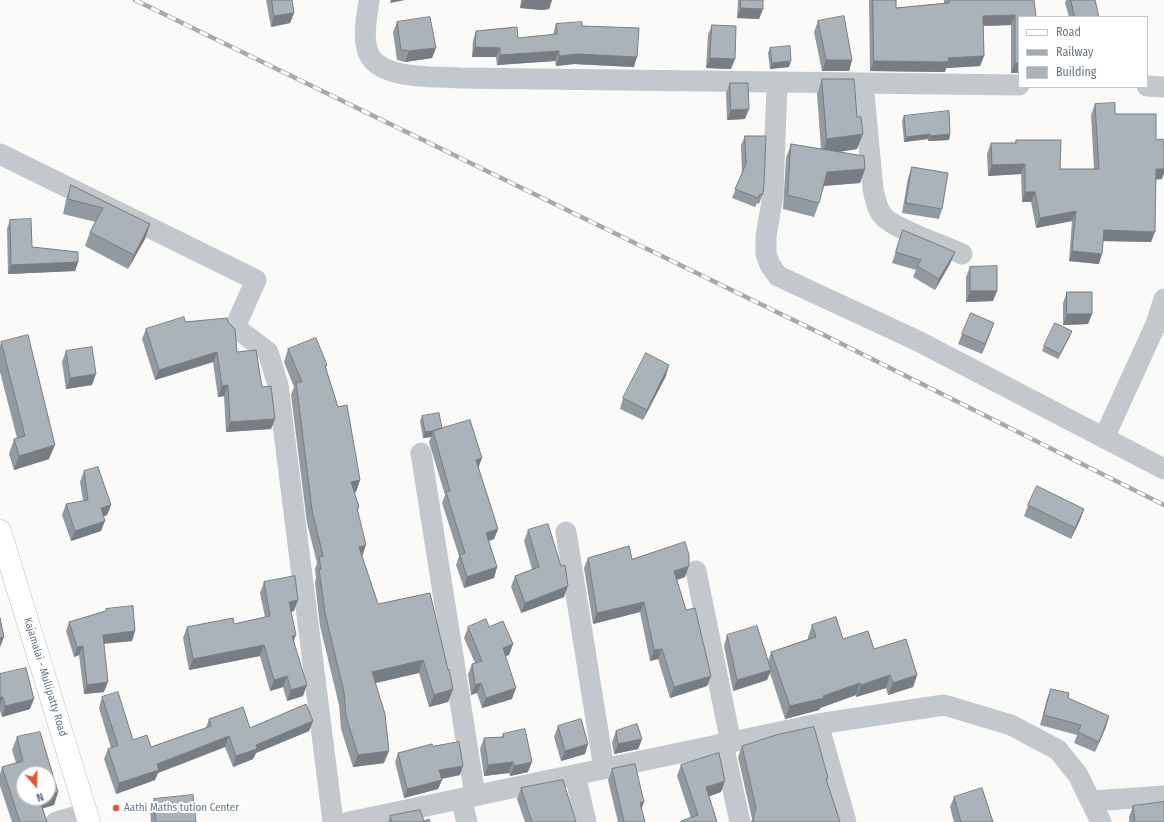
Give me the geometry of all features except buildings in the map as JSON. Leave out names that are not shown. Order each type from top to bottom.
[{"type":"main road","name":"Kajamalai - Mullipatty Road","points":[[0,531],[88,818]]},
{"type":"street","points":[[369,0],[365,33],[367,50],[374,62],[386,70],[405,75],[460,78],[1018,85]]},
{"type":"street","points":[[777,83],[774,195],[766,236],[766,254],[770,265],[778,276],[918,341],[1164,469]]},
{"type":"street","points":[[862,84],[873,189],[877,204],[884,217],[895,225],[962,254]]},
{"type":"street","points":[[1148,86],[1164,86]]},
{"type":"street","points":[[0,154],[256,280],[235,327],[268,352],[278,385],[308,612],[333,822]]},
{"type":"street","points":[[1104,438],[1156,324],[1164,299]]},
{"type":"street","points":[[421,453],[468,797],[467,822]]},
{"type":"street","points":[[566,532],[604,769]]},
{"type":"street","points":[[696,571],[740,822]]},
{"type":"street","points":[[349,822],[818,724],[944,705],[1011,724],[1058,750],[1078,775],[1101,822]]},
{"type":"street","points":[[818,724],[846,822]]},
{"type":"street","points":[[575,775],[586,822]]},
{"type":"street","points":[[1092,801],[1164,796]]},
{"type":"street","points":[[56,822],[88,818]]},
{"type":"railway","points":[[135,0],[820,333],[1164,505]]},
{"type":"place","name":"Aathi Maths tution Center","points":[[116,808]]}]
